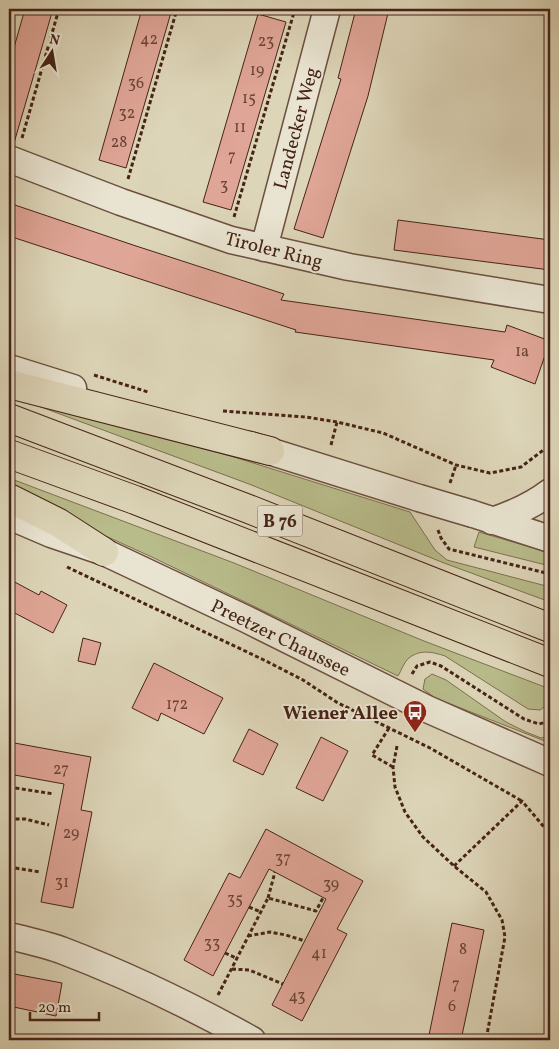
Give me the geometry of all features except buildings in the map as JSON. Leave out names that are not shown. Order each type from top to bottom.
[{"type":"highway","points":[[9,384],[270,451]]},
{"type":"highway","name":"B 76","points":[[9,418],[246,508],[550,628]]},
{"type":"highway","name":"B 76","points":[[9,454],[143,504],[550,663]]},
{"type":"highway","points":[[9,498],[59,523],[104,552]]},
{"type":"street","name":"Landecker Weg","points":[[264,248],[327,9]]},
{"type":"street","name":"Tiroler Ring","points":[[12,160],[121,202],[231,240],[349,267],[550,300]]},
{"type":"street","points":[[9,368],[550,539]]},
{"type":"street","points":[[483,518],[509,515],[550,492]]},
{"type":"street","name":"Preetzer Chaussee","points":[[9,516],[51,534],[104,552],[246,619],[427,709],[550,763]]},
{"type":"street","points":[[9,936],[59,949],[121,975],[252,1040]]},
{"type":"path","points":[[12,160],[59,9]]},
{"type":"path","points":[[121,202],[177,9]]},
{"type":"path","points":[[231,240],[234,213],[295,9]]},
{"type":"path","points":[[94,374],[150,392]]},
{"type":"path","points":[[215,411],[306,417],[337,422],[383,433],[456,465],[490,473],[521,467],[550,445]]},
{"type":"path","points":[[331,445],[337,422]]},
{"type":"path","points":[[62,564],[264,660],[303,680],[338,703],[430,748],[522,801],[550,834]]},
{"type":"path","points":[[408,681],[417,666],[430,662],[441,666],[524,719],[539,724],[550,721]]},
{"type":"path","points":[[389,728],[372,755],[393,767]]},
{"type":"path","points":[[397,746],[393,767],[394,787],[405,812],[423,837],[486,892],[502,920],[506,936],[486,1040]]},
{"type":"path","points":[[9,787],[54,794]]},
{"type":"path","points":[[454,866],[522,801]]},
{"type":"path","points":[[9,819],[26,819],[49,825]]},
{"type":"path","points":[[9,867],[40,872]]},
{"type":"path","points":[[207,1016],[268,898],[275,872]]},
{"type":"path","points":[[268,898],[316,911],[323,898]]},
{"type":"path","points":[[249,907],[261,912]]},
{"type":"path","points":[[248,936],[270,932],[305,941]]},
{"type":"path","points":[[225,953],[236,958]]},
{"type":"path","points":[[232,969],[249,970],[283,984]]},
{"type":"green space","points":[[22,400],[234,457],[410,512],[435,550],[447,560],[550,587],[550,602],[444,563],[249,484]]},
{"type":"green space","points":[[9,478],[234,563],[424,641],[550,689],[550,703],[540,710],[528,709],[445,656],[431,653],[422,652],[413,655],[404,664],[398,676],[154,558],[9,492]]},
{"type":"green space","points":[[479,532],[550,553],[550,566],[474,547]]},
{"type":"green space","points":[[432,674],[446,680],[506,722],[541,738],[550,736],[550,743],[435,698],[423,689],[425,679]]},
{"type":"place","name":"Wiener Allee","points":[[415,733]]}]
